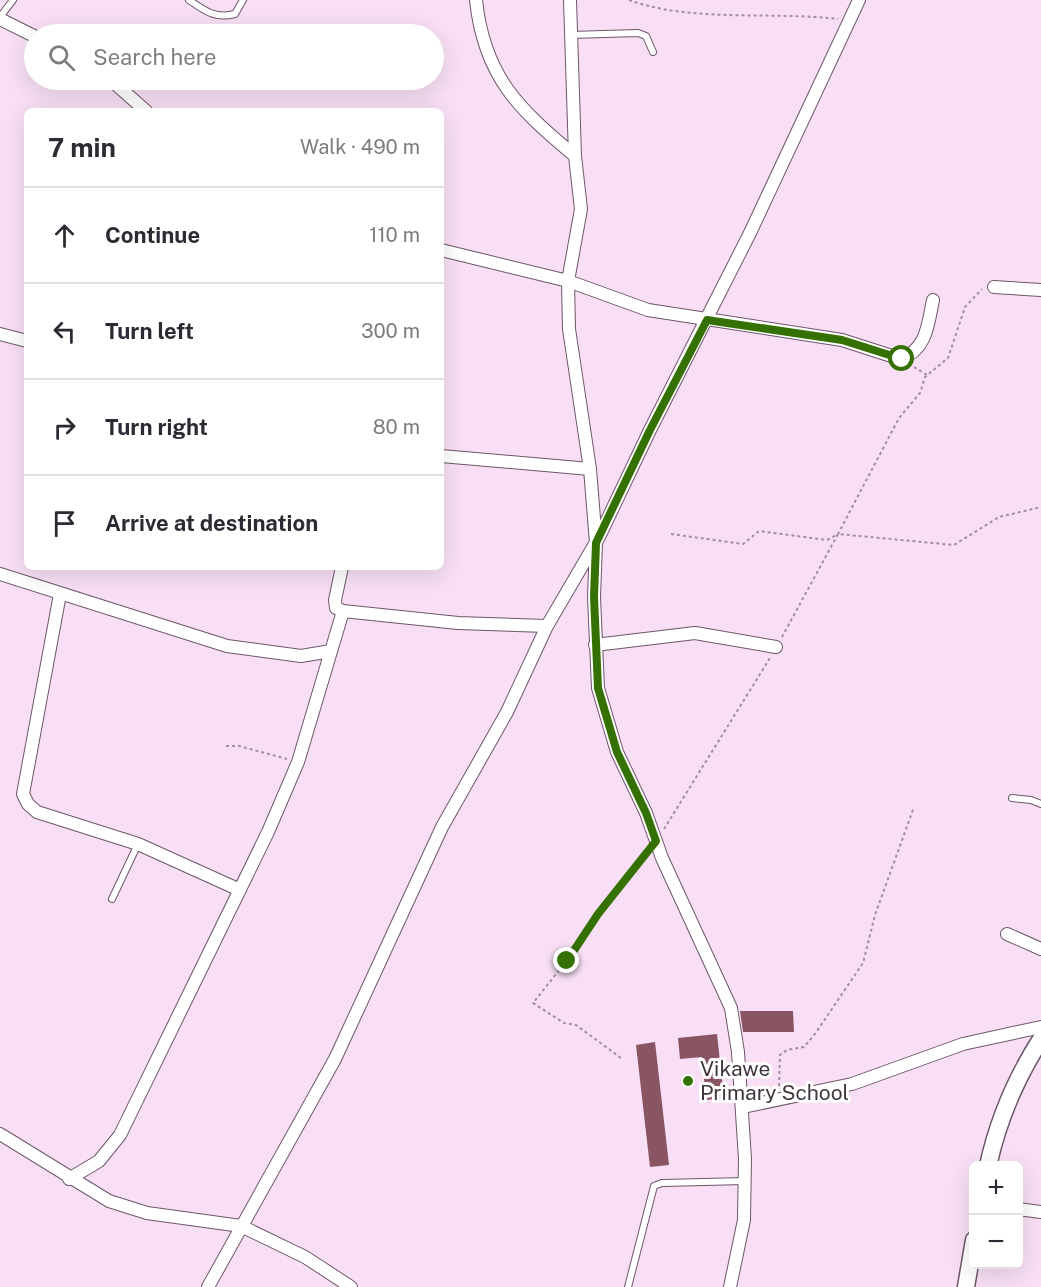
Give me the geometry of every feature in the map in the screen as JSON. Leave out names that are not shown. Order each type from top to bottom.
[{"type":"street","points":[[476,0],[479,23],[489,59],[525,110],[575,156]]},
{"type":"street","points":[[570,0],[575,156],[581,209],[568,281],[571,350],[590,469],[596,543],[595,645],[598,688],[617,752],[731,1008],[743,1107],[745,1181],[744,1220],[730,1287]]},
{"type":"street","points":[[208,1287],[335,1059],[442,827],[507,712],[548,626],[596,543],[650,430],[707,320],[860,0]]},
{"type":"street","points":[[0,18],[24,31]]},
{"type":"street","points":[[122,90],[143,108]]},
{"type":"street","points":[[444,251],[568,281],[648,310],[842,340],[902,359],[917,351],[924,340],[933,300]]},
{"type":"street","points":[[994,287],[1041,290]]},
{"type":"street","points":[[0,334],[24,340]]},
{"type":"street","points":[[444,456],[590,469]]},
{"type":"street","points":[[341,570],[335,600],[336,608],[343,612],[458,623],[548,626]]},
{"type":"street","points":[[0,574],[226,646],[301,656],[331,651]]},
{"type":"street","points":[[60,594],[23,794],[28,804],[37,812],[138,844],[240,890]]},
{"type":"street","points":[[69,1179],[99,1161],[120,1135],[240,890],[298,762],[343,612]]},
{"type":"street","points":[[595,645],[695,633],[776,647]]},
{"type":"street","points":[[1007,934],[1041,949]]},
{"type":"street","points":[[743,1107],[852,1084],[963,1044],[1041,1027]]},
{"type":"street","points":[[989,1161],[1002,1112],[1025,1064],[1041,1039]]},
{"type":"street","points":[[0,1134],[69,1179],[109,1201],[147,1213],[241,1226],[305,1257],[351,1287]]},
{"type":"street","points":[[1023,1210],[1041,1212]]},
{"type":"street","points":[[966,1287],[969,1269]]},
{"type":"lane","points":[[0,18],[13,0]]},
{"type":"lane","points":[[189,0],[214,16],[223,17],[235,14],[243,0]]},
{"type":"lane","points":[[570,35],[638,33],[646,36],[653,52]]},
{"type":"lane","points":[[1012,798],[1031,800],[1041,804]]},
{"type":"lane","points":[[112,899],[138,844]]},
{"type":"lane","points":[[628,1287],[654,1186],[662,1183],[745,1181]]},
{"type":"path","points":[[629,0],[659,8],[695,12],[799,15],[848,21]]},
{"type":"path","points":[[621,1058],[576,1026],[564,1023],[533,1003],[576,950],[598,914],[656,841],[776,647],[899,418],[920,393],[925,377],[943,364],[953,350],[965,307],[980,290],[994,287]]},
{"type":"path","points":[[671,534],[743,544],[759,531],[827,540],[838,534],[954,545],[965,541],[999,517],[1041,507]]},
{"type":"path","points":[[226,746],[257,750],[298,762]]},
{"type":"path","points":[[781,1098],[778,1073],[780,1055],[787,1050],[804,1047],[815,1035],[859,969],[884,888],[914,807]]},
{"type":"building","points":[[740,1011],[793,1011],[794,1032],[743,1032]]},
{"type":"building","points":[[717,1034],[724,1098],[706,1100],[702,1057],[680,1059],[678,1038]]},
{"type":"building","points":[[655,1042],[669,1165],[650,1167],[636,1045]]},
{"type":"place","name":"Vikawe Primary School","points":[[688,1081]]},
{"type":"route","points":[[567,961],[591,928],[598,914],[656,841],[646,813],[617,752],[598,688],[594,597],[596,543],[650,430],[707,320],[842,340],[902,359]]}]
